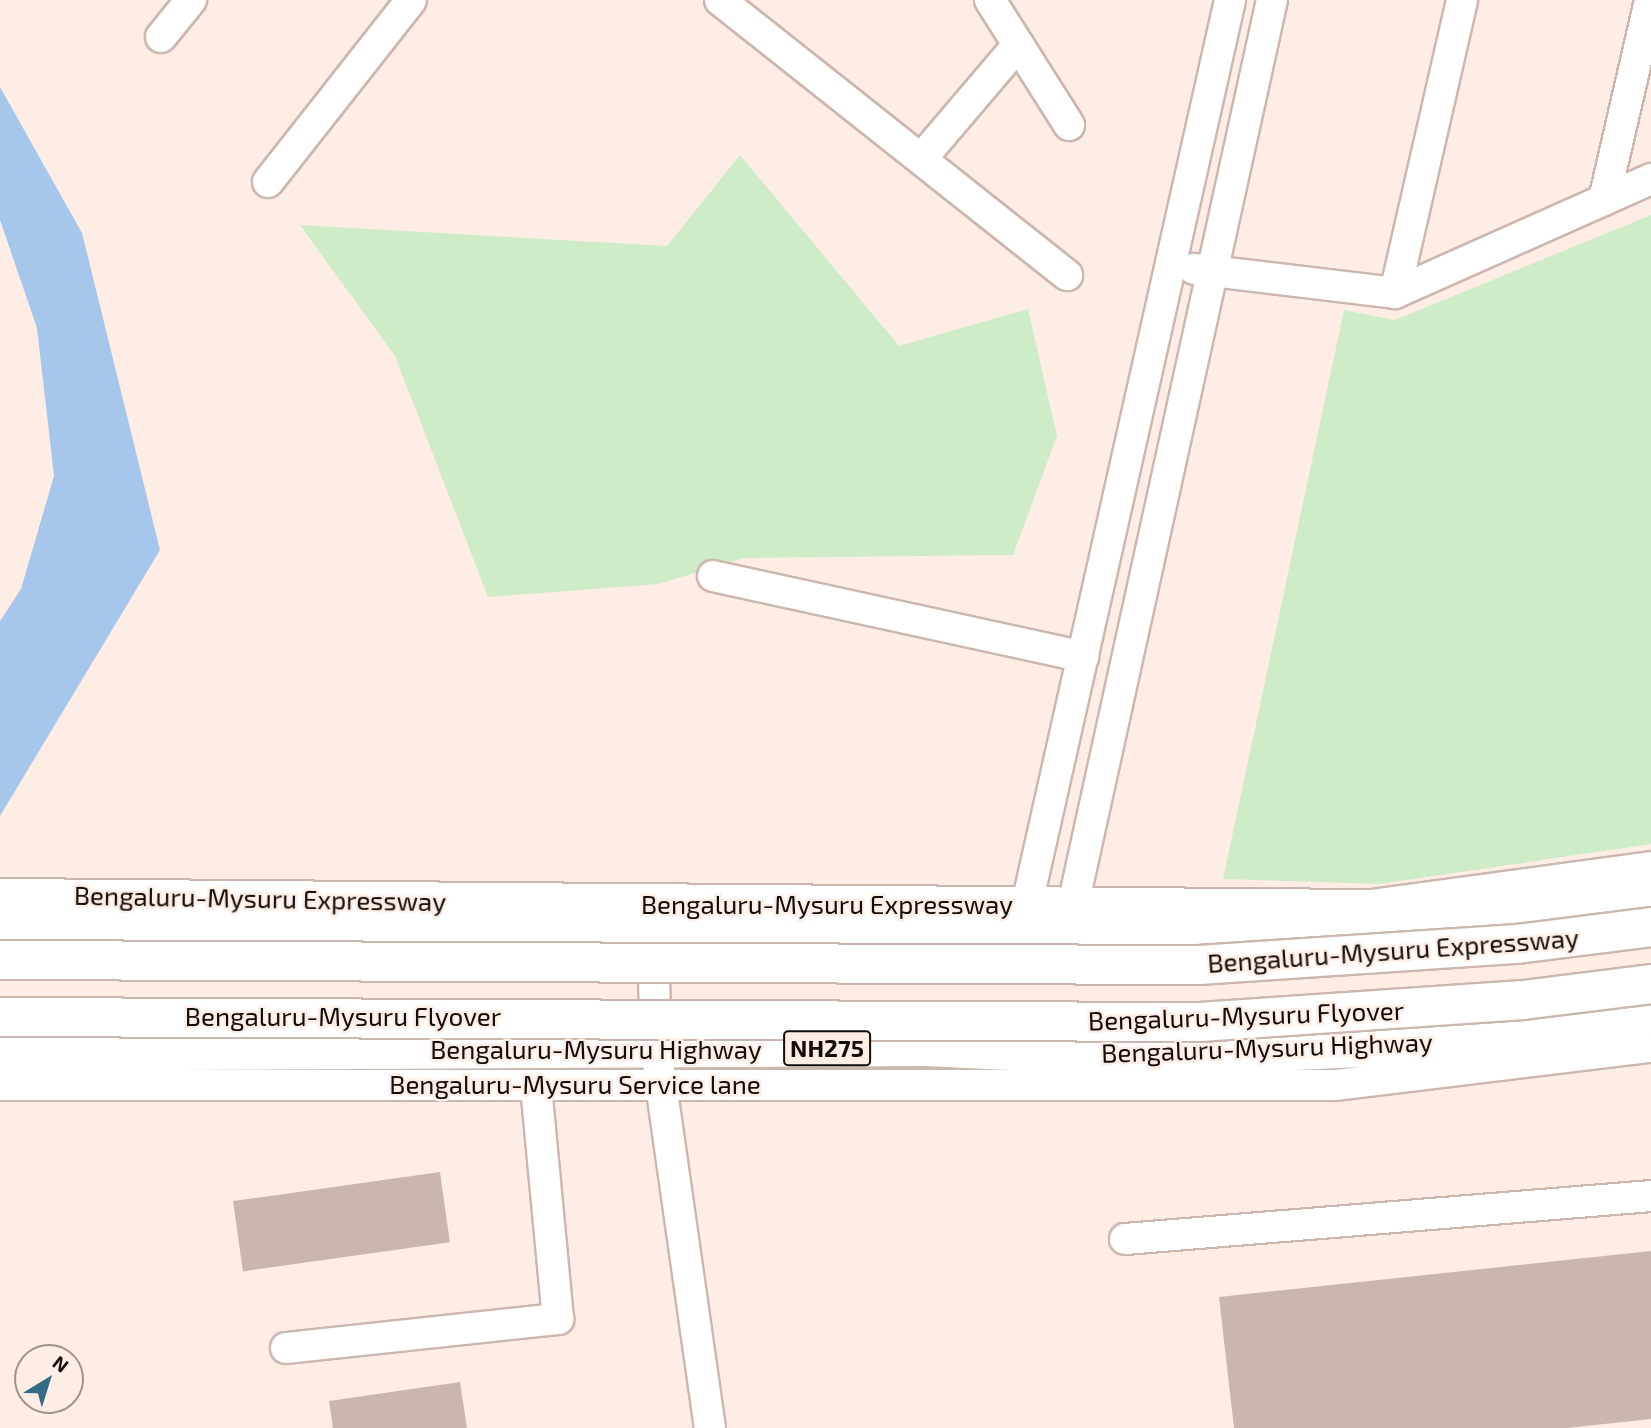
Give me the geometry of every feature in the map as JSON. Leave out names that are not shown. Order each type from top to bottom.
[{"type":"highway","name":"Bengaluru-Mysuru Expressway","points":[[0,927],[653,917],[1249,933],[1444,925],[1651,896]]},
{"type":"highway","name":"Bengaluru-Mysuru Expressway","points":[[0,960],[1199,965],[1517,944],[1651,927]]},
{"type":"highway","name":"Bengaluru-Mysuru Flyover","points":[[0,1017],[1200,1022],[1523,1000],[1651,984]]},
{"type":"highway","name":"Bengaluru-Mysuru Highway","points":[[0,1052],[658,1066],[927,1048],[1149,1058],[1401,1046],[1651,1013]]},
{"type":"street","points":[[268,182],[411,0]]},
{"type":"street","points":[[720,0],[1067,275]]},
{"type":"street","points":[[989,0],[1069,125]]},
{"type":"street","points":[[1027,904],[1230,0]]},
{"type":"street","points":[[1073,905],[1272,0]]},
{"type":"street","points":[[1395,293],[1462,0]]},
{"type":"street","points":[[1604,200],[1650,0]]},
{"type":"street","points":[[161,37],[189,1]]},
{"type":"street","points":[[921,159],[1018,45]]},
{"type":"street","points":[[1171,262],[1213,275],[1395,293],[1651,179]]},
{"type":"street","points":[[713,576],[1083,657]]},
{"type":"street","name":"Bengaluru-Mysuru Expressway","points":[[0,894],[653,917],[1027,904],[1371,905],[1651,867]]},
{"type":"street","points":[[653,917],[658,1066],[710,1428]]},
{"type":"street","name":"Bengaluru-Mysuru Service lane","points":[[0,1085],[536,1086],[658,1066],[1335,1085],[1651,1047]]},
{"type":"street","points":[[286,1348],[558,1319],[559,1284],[536,1086]]},
{"type":"street","points":[[1125,1239],[1651,1196]]},
{"type":"green space","points":[[740,155],[899,346],[1028,309],[1057,436],[1013,555],[743,558],[659,584],[488,597],[395,356],[300,225],[667,246]]},
{"type":"green space","points":[[1651,215],[1651,844],[1379,884],[1223,879],[1344,310],[1395,320]]},
{"type":"water","points":[[0,87],[82,233],[160,550],[0,816],[0,621],[21,589],[54,476],[37,328],[0,220]]},
{"type":"building","points":[[440,1172],[450,1242],[243,1271],[233,1201]]},
{"type":"building","points":[[1651,1251],[1651,1419],[1567,1428],[1234,1428],[1219,1297]]},
{"type":"building","points":[[460,1382],[467,1428],[333,1428],[329,1401]]}]
